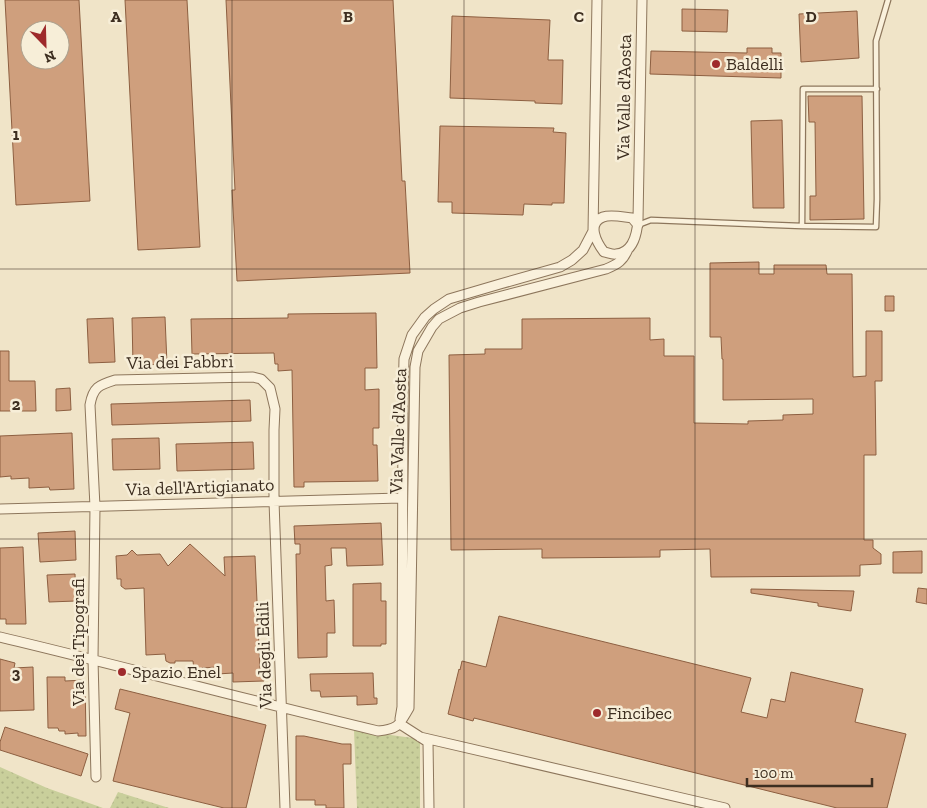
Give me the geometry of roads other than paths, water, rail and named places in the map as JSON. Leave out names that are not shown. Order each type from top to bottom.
[{"type":"street","name":"Via Valle d'Aosta","points":[[593,231],[597,0]]},
{"type":"street","name":"Via Valle d'Aosta","points":[[400,724],[409,708],[415,367],[418,351],[439,320],[460,308],[606,269],[616,265],[624,258],[636,236],[638,225],[642,0]]},
{"type":"street","name":"Via Valle d'Aosta","points":[[400,724],[402,707],[401,498],[404,359],[412,335],[425,317],[449,299],[560,267],[572,260],[583,250],[597,221],[603,216],[632,218],[638,225]]},
{"type":"street","points":[[593,231],[597,243],[604,252],[616,254],[628,249]]},
{"type":"street","name":"Via dei Fabbri","points":[[95,507],[90,405],[92,394],[100,384],[116,380],[253,377],[261,379],[270,388],[275,409],[274,501]]},
{"type":"street","name":"Via dell'Artigianato","points":[[0,509],[401,498]]},
{"type":"street","name":"Via degli Edili","points":[[274,501],[285,808]]},
{"type":"street","name":"Via dei Tipografi","points":[[95,507],[93,659],[96,777]]},
{"type":"street","points":[[0,637],[378,731],[391,730],[400,724],[428,742],[429,808]]},
{"type":"street","points":[[420,737],[725,808]]},
{"type":"lane","points":[[638,225],[651,220],[876,227],[876,42],[888,0]]},
{"type":"lane","points":[[802,226],[803,89],[877,89]]},
{"type":"place","name":"Baldelli","points":[[716,64]]},
{"type":"place","name":"Spazio Enel","points":[[122,672]]},
{"type":"place","name":"Fincibec","points":[[597,713]]}]
